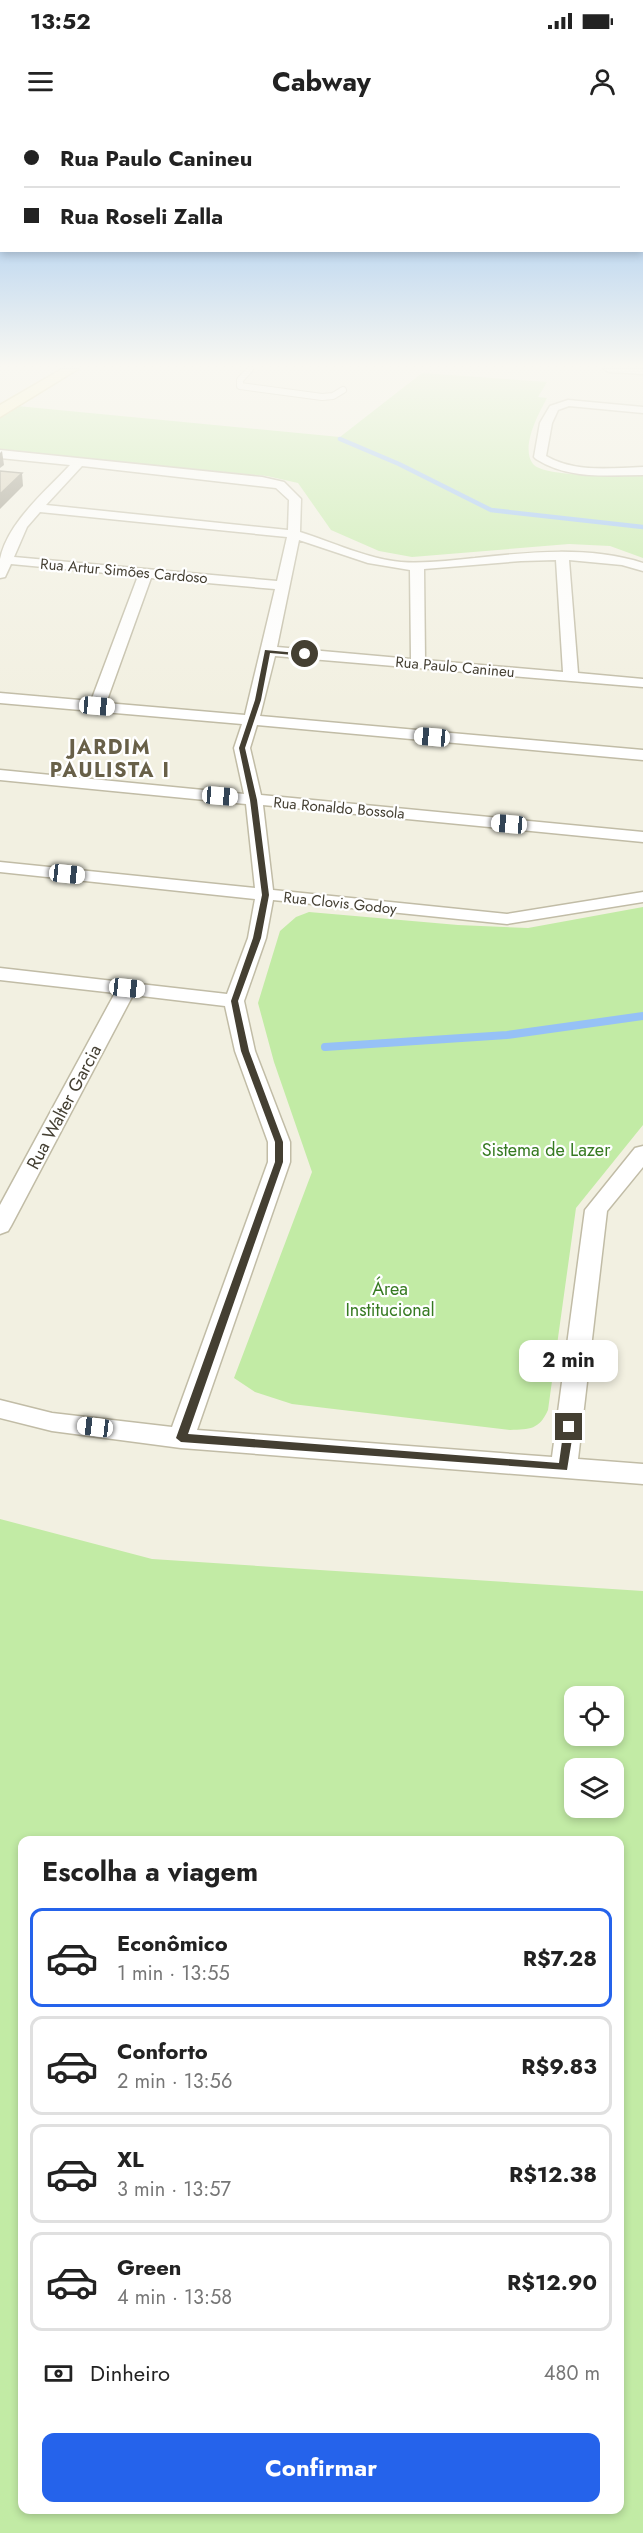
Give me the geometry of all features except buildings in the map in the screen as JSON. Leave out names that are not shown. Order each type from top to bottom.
[{"type":"street","points":[[0,574],[21,526],[60,482]]},
{"type":"street","points":[[181,1438],[279,1162],[279,1142],[245,1051],[234,1001],[257,938],[265,895],[254,800],[242,748],[258,700],[294,528],[295,499],[280,485],[265,482]]},
{"type":"street","points":[[35,508],[294,528],[350,551]]},
{"type":"street","points":[[294,528],[386,563],[417,566],[521,557],[562,556],[606,558],[643,567]]},
{"type":"street","points":[[285,572],[316,550],[350,551]]},
{"type":"street","points":[[562,556],[571,677]]},
{"type":"street","name":"Rua Artur Simões Cardoso","points":[[6,560],[242,582],[285,572]]},
{"type":"street","points":[[417,566],[418,663]]},
{"type":"street","points":[[97,706],[146,573]]},
{"type":"street","name":"Rua Paulo Canineu","points":[[267,651],[643,683]]},
{"type":"street","points":[[0,698],[643,755]]},
{"type":"street","name":"Rua Ronaldo Bossola","points":[[0,775],[643,837]]},
{"type":"street","points":[[206,795],[238,785],[249,776]]},
{"type":"street","points":[[257,830],[264,820],[277,813],[307,805]]},
{"type":"street","name":"Rua Clovis Godoy","points":[[0,867],[507,920],[643,897]]},
{"type":"street","points":[[0,974],[234,1001]]},
{"type":"street","name":"Rua Walter Garcia","points":[[0,1226],[127,988]]},
{"type":"street","points":[[564,1468],[596,1210],[643,1153]]},
{"type":"street","points":[[0,1409],[52,1422],[181,1438],[643,1474]]},
{"type":"green space","points":[[292,482],[643,482],[643,558],[610,546],[569,544],[412,557],[379,551],[331,530],[298,483]]},
{"type":"green space","points":[[643,907],[643,1125],[576,1208],[548,1410],[545,1417],[537,1425],[528,1429],[510,1430],[292,1404],[255,1392],[234,1378],[312,1172],[274,1062],[258,1003],[280,931],[296,917],[309,912],[458,925],[528,928]]},
{"type":"green space","points":[[0,1519],[152,1559],[643,1591],[643,2533],[0,2533]]},
{"type":"waterway","points":[[434,482],[491,510],[643,527]]},
{"type":"waterway","points":[[325,1047],[507,1035],[643,1016]]},
{"type":"district","name":"JARDIM PAULISTA I","points":[[110,758]]},
{"type":"route","points":[[305,654],[267,651],[258,700],[242,748],[254,800],[265,895],[257,938],[234,1001],[245,1051],[279,1142],[279,1162],[181,1438],[564,1468],[569,1427]]},
{"type":"park label","name":"Sistema de Lazer","points":[[546,1150]]},
{"type":"park label","name":"Área Institucional","points":[[390,1299]]}]
